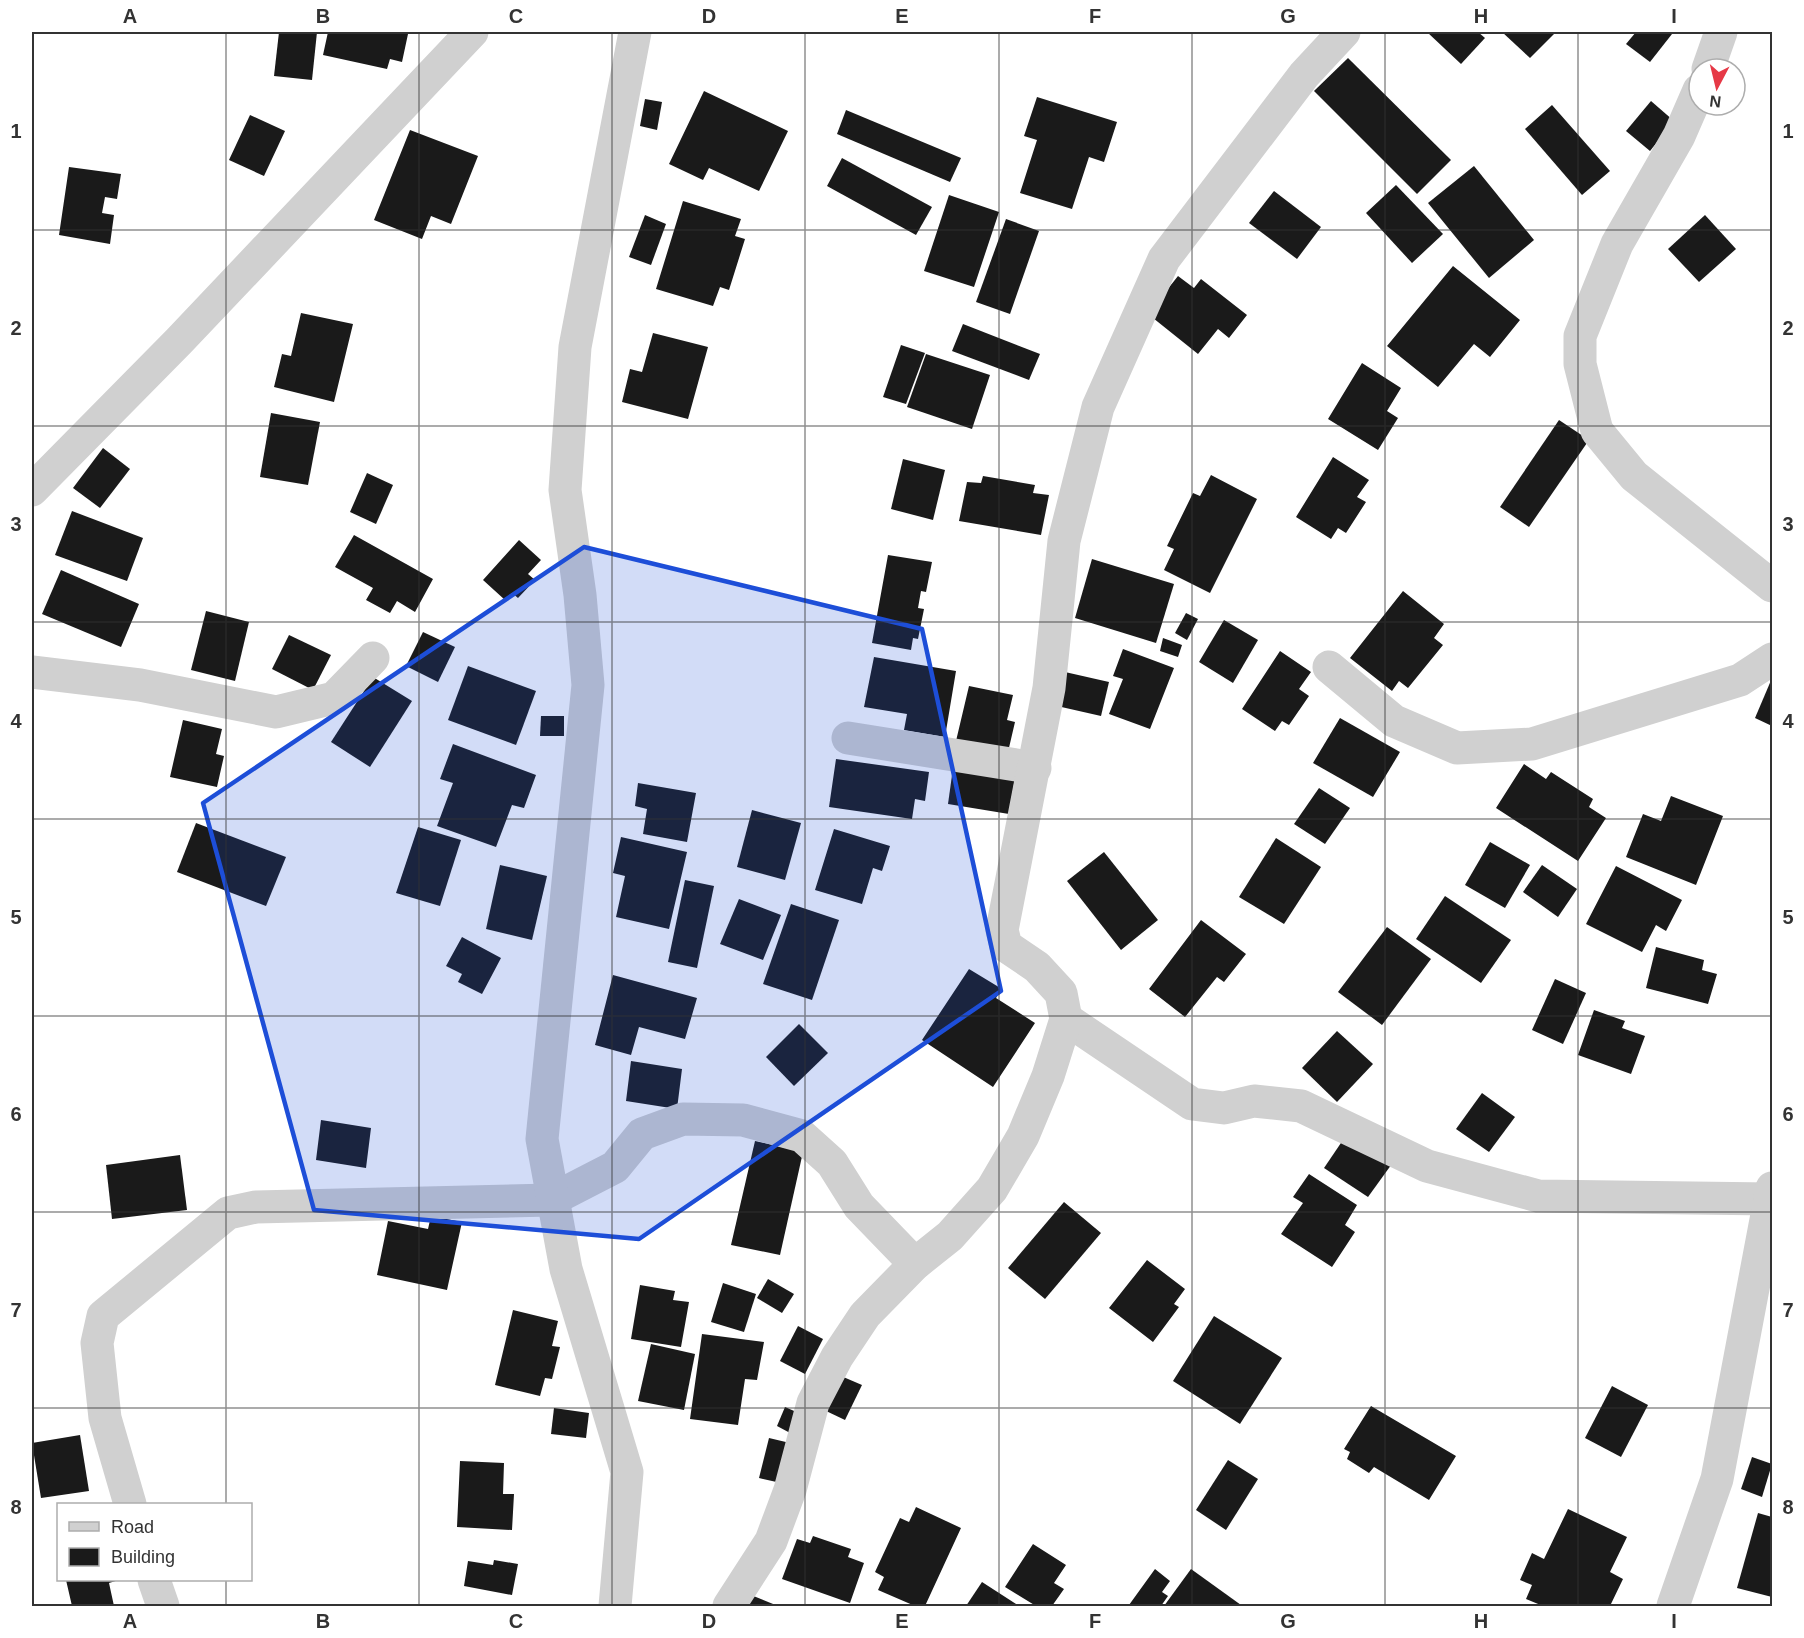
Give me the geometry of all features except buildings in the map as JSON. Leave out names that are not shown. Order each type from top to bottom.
[{"type":"street","points":[[32,490],[179,340],[472,32]]},
{"type":"street","points":[[615,1606],[627,1472],[566,1269],[551,1200],[542,1139],[588,685],[580,595],[565,490],[574,347],[634,32]]},
{"type":"street","points":[[729,1606],[771,1541],[790,1490],[813,1403],[837,1357],[865,1315],[915,1264],[950,1236],[992,1189],[1023,1136],[1048,1076],[1066,1019],[1061,993],[1037,967],[1006,946],[1002,930],[1049,688],[1064,541],[1098,407],[1164,259],[1304,75],[1344,32]]},
{"type":"street","points":[[1712,57],[1721,32]]},
{"type":"street","points":[[1687,117],[1679,136],[1617,244],[1580,336],[1580,364],[1597,431],[1634,476],[1773,586]]},
{"type":"street","points":[[32,672],[140,685],[276,712],[334,698],[373,658]]},
{"type":"street","points":[[1329,667],[1394,721],[1457,748],[1532,744],[1740,680],[1773,659]]},
{"type":"street","points":[[848,738],[1035,768]]},
{"type":"street","points":[[1066,1019],[1192,1104],[1224,1108],[1254,1101],[1301,1106],[1427,1166],[1538,1196],[1772,1194],[1717,1479],[1673,1606]]},
{"type":"street","points":[[130,1503],[105,1418],[97,1343],[103,1316],[228,1213],[256,1207],[551,1200],[615,1167],[642,1134],[683,1119],[743,1120],[802,1136],[832,1163],[859,1206],[915,1264]]},
{"type":"street","points":[[154,1581],[164,1606]]},
{"type":"highlighted area","points":[[584,547],[922,629],[1001,991],[639,1239],[314,1210],[203,803]]}]
